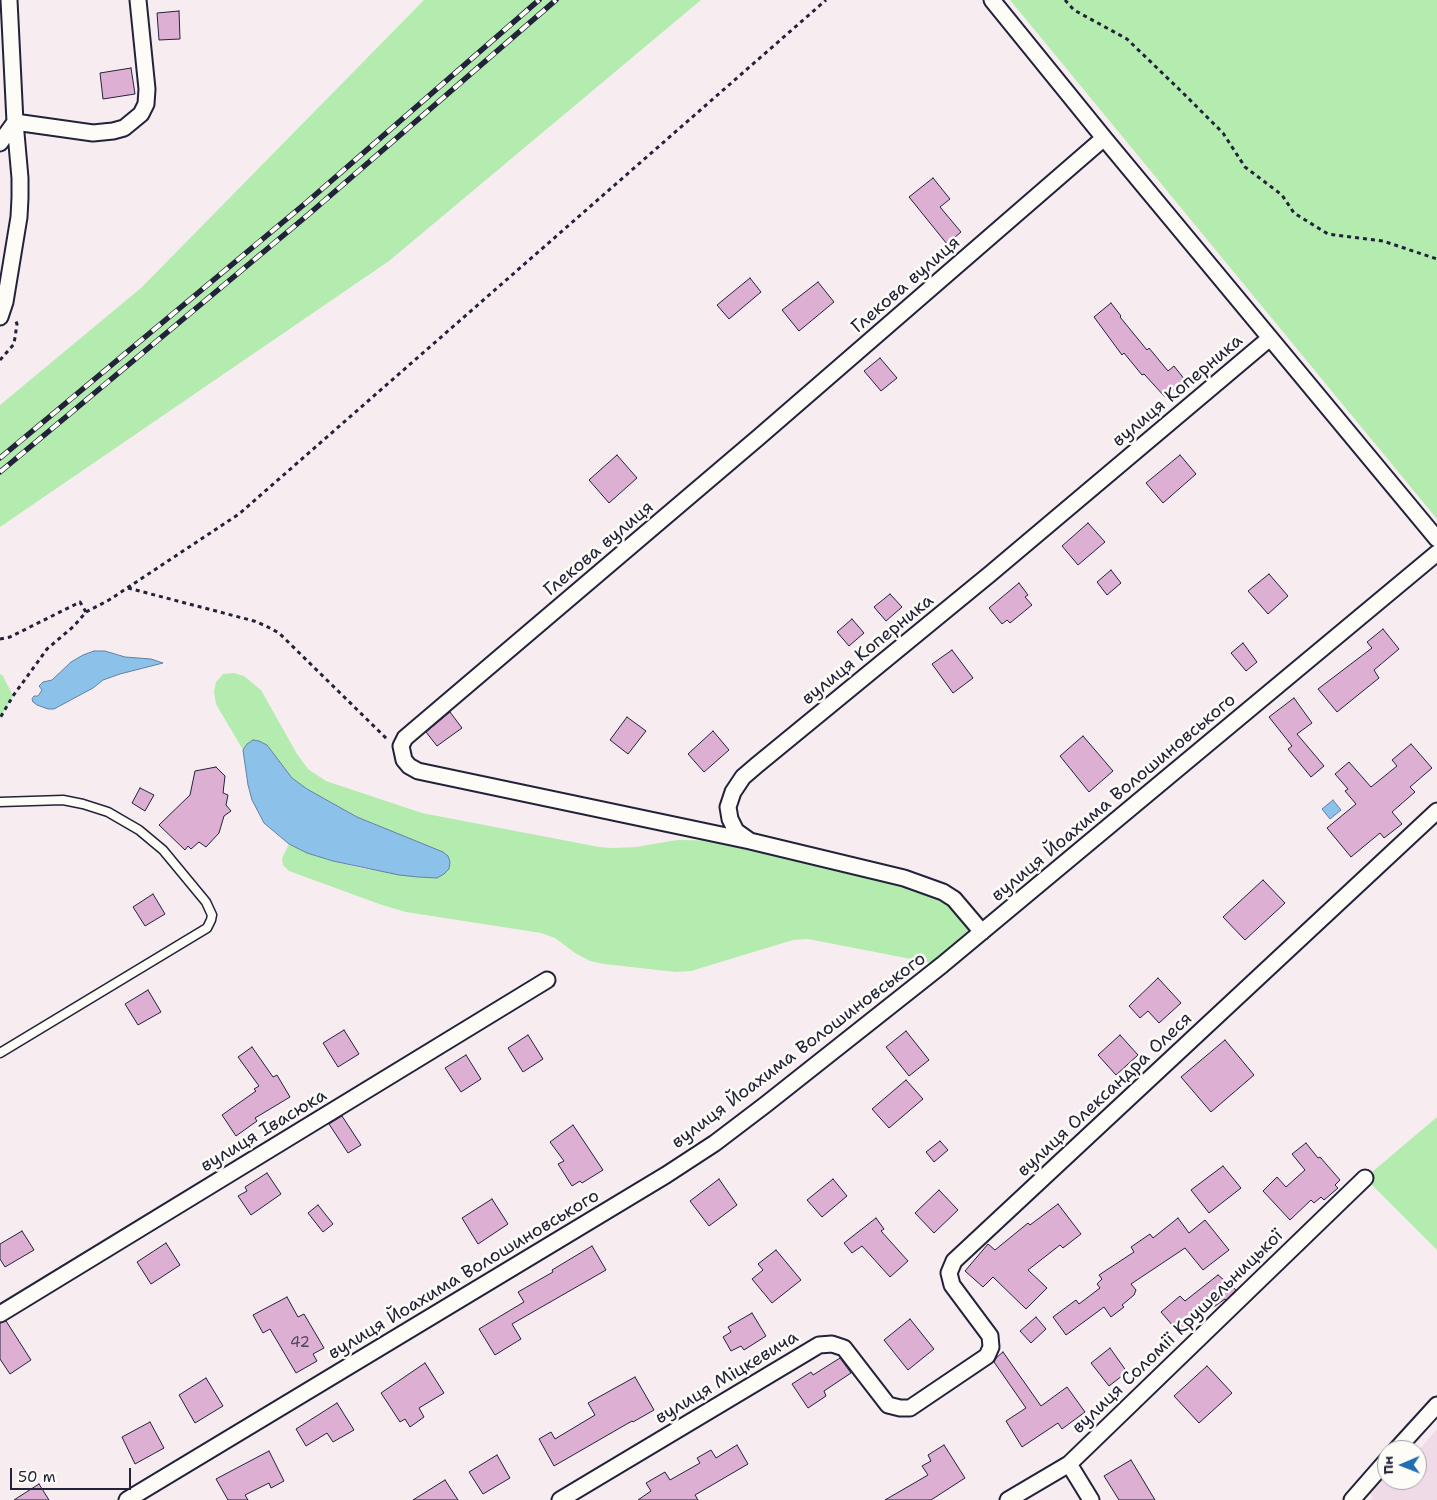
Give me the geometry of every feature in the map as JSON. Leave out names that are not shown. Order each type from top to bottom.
[{"type":"street","points":[[0,317],[5,302],[19,217],[20,198],[9,0]]},
{"type":"street","points":[[15,122],[93,133],[124,128],[141,114],[146,104],[147,89],[138,0]]},
{"type":"street","points":[[992,0],[1437,539]]},
{"type":"street","points":[[0,69],[13,51]]},
{"type":"street","points":[[0,143],[15,122]]},
{"type":"street","name":"Глекова вулиця","points":[[401,753],[401,746],[405,738],[759,437],[1104,138]]},
{"type":"street","name":"вулиця Коперника","points":[[750,841],[736,831],[728,807],[733,792],[743,777],[990,574],[1270,338]]},
{"type":"street","name":"вулиця Йоахима Волошиновського","points":[[127,1500],[666,1175],[773,1099],[982,932],[1437,553]]},
{"type":"street","points":[[401,753],[409,766],[418,771],[750,841],[904,878],[937,889],[954,899],[982,932]]},
{"type":"street","name":"вулиця Олександра Олеся","points":[[900,1408],[910,1408],[987,1356],[991,1347],[990,1336],[952,1285],[949,1273],[954,1261],[1437,811]]},
{"type":"street","name":"вулиця Івасюка","points":[[0,1314],[547,980]]},
{"type":"street","name":"вулиця Соломії Крушельницької","points":[[1008,1500],[1069,1464],[1365,1178]]},
{"type":"street","name":"вулиця Міцкевича","points":[[560,1500],[819,1345],[832,1344],[844,1348],[888,1405],[900,1408]]},
{"type":"street","points":[[1405,1440],[1437,1404]]},
{"type":"street","points":[[1069,1464],[1091,1500]]},
{"type":"street","points":[[1352,1500],[1377,1471]]},
{"type":"lane","points":[[0,802],[63,800],[93,806],[108,812],[139,830],[163,850],[206,902],[212,915],[207,928],[0,1053]]},
{"type":"path","points":[[0,718],[13,696],[47,650],[74,626],[86,612],[109,600],[239,514],[826,0]]},
{"type":"path","points":[[1065,0],[1074,10],[1127,39],[1223,133],[1245,167],[1282,195],[1294,213],[1328,234],[1383,241],[1437,259]]},
{"type":"path","points":[[0,360],[14,344],[18,324],[5,302]]},
{"type":"path","points":[[127,588],[254,620],[273,629],[401,753]]},
{"type":"path","points":[[0,640],[10,638],[80,602],[86,612]]},
{"type":"shaded area","points":[[1437,1429],[1437,1500],[1371,1500],[1373,1497],[1369,1493],[1377,1484],[1377,1490],[1427,1490],[1427,1440]]},
{"type":"green space","points":[[424,0],[701,0],[389,261],[0,527],[0,405],[141,288]]},
{"type":"green space","points":[[1010,0],[1437,0],[1437,519]]},
{"type":"green space","points":[[234,673],[244,676],[261,690],[297,754],[308,769],[326,781],[422,813],[599,847],[636,847],[677,840],[750,841],[943,892],[982,932],[942,965],[808,939],[793,940],[691,971],[676,972],[590,961],[575,953],[555,938],[541,933],[406,912],[382,905],[289,871],[283,865],[282,858],[289,844],[307,853],[360,868],[418,877],[437,878],[449,869],[450,862],[448,856],[357,817],[307,789],[292,778],[267,745],[252,740],[243,750],[216,704],[214,692],[216,682],[223,674]]},
{"type":"green space","points":[[0,674],[3,676],[13,696],[0,718]]},
{"type":"green space","points":[[1437,1117],[1437,1250],[1365,1178]]},
{"type":"water","points":[[94,651],[105,651],[125,657],[151,659],[163,663],[103,680],[93,688],[54,709],[48,709],[33,702],[34,696],[38,696],[42,690],[39,686],[43,682],[52,680],[71,662]]},
{"type":"water","points":[[253,740],[267,745],[292,778],[307,789],[357,817],[443,852],[448,856],[450,862],[449,869],[437,878],[399,875],[333,861],[307,853],[289,844],[264,823],[252,800],[243,750]]},
{"type":"water","points":[[1333,800],[1341,810],[1330,819],[1322,809]]},
{"type":"building","points":[[179,11],[180,39],[159,40],[157,13]]},
{"type":"building","points":[[131,68],[135,94],[103,99],[100,73]]},
{"type":"building","points":[[933,178],[950,199],[940,207],[961,232],[947,244],[909,197]]},
{"type":"building","points":[[750,278],[761,292],[729,319],[717,305]]},
{"type":"building","points":[[818,282],[834,302],[799,331],[782,310]]},
{"type":"building","points":[[1111,303],[1147,350],[1149,348],[1168,371],[1174,366],[1185,380],[1165,397],[1144,374],[1142,375],[1124,353],[1122,355],[1094,317]]},
{"type":"building","points":[[880,358],[897,378],[881,391],[864,371]]},
{"type":"building","points":[[617,455],[637,478],[609,503],[589,480]]},
{"type":"building","points":[[1180,455],[1196,474],[1163,503],[1146,483]]},
{"type":"building","points":[[1088,523],[1105,542],[1078,565],[1062,546]]},
{"type":"building","points":[[1111,570],[1121,583],[1107,595],[1097,582]]},
{"type":"building","points":[[1269,574],[1288,596],[1268,614],[1248,591]]},
{"type":"building","points":[[1019,583],[1028,595],[1025,597],[1032,605],[1010,623],[1007,620],[1002,624],[989,608]]},
{"type":"building","points":[[890,594],[902,607],[886,621],[874,607]]},
{"type":"building","points":[[852,619],[864,633],[849,646],[837,632]]},
{"type":"building","points":[[1383,629],[1399,649],[1374,670],[1379,678],[1337,712],[1318,689],[1372,648],[1367,642]]},
{"type":"building","points":[[1243,643],[1257,662],[1246,671],[1231,653]]},
{"type":"building","points":[[952,650],[973,678],[953,693],[932,664]]},
{"type":"building","points":[[1294,698],[1312,723],[1297,734],[1324,766],[1311,777],[1288,749],[1292,746],[1269,717]]},
{"type":"building","points":[[450,712],[462,728],[437,746],[426,732]]},
{"type":"building","points":[[627,717],[646,731],[628,754],[610,740]]},
{"type":"building","points":[[713,731],[729,750],[704,772],[688,754]]},
{"type":"building","points":[[1083,736],[1113,771],[1089,792],[1060,756]]},
{"type":"building","points":[[1411,744],[1432,768],[1410,787],[1415,792],[1392,812],[1402,824],[1384,838],[1380,833],[1351,857],[1327,828],[1356,804],[1345,791],[1348,789],[1335,774],[1349,762],[1371,787],[1397,766],[1392,760]]},
{"type":"building","points":[[216,767],[225,776],[223,793],[228,795],[226,805],[231,811],[224,816],[219,833],[206,847],[199,842],[191,849],[188,846],[185,850],[159,825],[190,795],[195,771]]},
{"type":"building","points":[[140,788],[154,795],[145,811],[132,803]]},
{"type":"building","points":[[1263,880],[1285,903],[1245,940],[1223,917]]},
{"type":"building","points":[[153,894],[165,914],[145,926],[133,907]]},
{"type":"building","points":[[1158,978],[1181,1003],[1159,1023],[1148,1011],[1140,1018],[1129,1006]]},
{"type":"building","points":[[148,990],[161,1012],[138,1025],[125,1004]]},
{"type":"building","points":[[344,1030],[359,1054],[338,1067],[323,1043]]},
{"type":"building","points":[[906,1031],[929,1060],[909,1076],[886,1047]]},
{"type":"building","points":[[528,1035],[543,1059],[523,1072],[508,1048]]},
{"type":"building","points":[[1120,1035],[1138,1055],[1116,1075],[1098,1055]]},
{"type":"building","points":[[1225,1040],[1254,1075],[1211,1112],[1181,1077]]},
{"type":"building","points":[[252,1047],[273,1077],[277,1075],[290,1097],[255,1118],[257,1121],[236,1136],[222,1115],[256,1091],[254,1089],[259,1086],[238,1057]]},
{"type":"building","points":[[466,1055],[481,1079],[461,1092],[445,1068]]},
{"type":"building","points":[[906,1080],[923,1099],[889,1128],[872,1109]]},
{"type":"building","points":[[342,1116],[361,1145],[348,1153],[329,1124]]},
{"type":"building","points":[[573,1125],[603,1170],[582,1183],[580,1181],[572,1186],[558,1164],[564,1161],[550,1142]]},
{"type":"building","points":[[940,1141],[948,1150],[934,1162],[926,1152]]},
{"type":"building","points":[[1306,1143],[1340,1180],[1335,1185],[1338,1188],[1324,1200],[1321,1197],[1314,1203],[1311,1200],[1290,1220],[1263,1191],[1277,1177],[1286,1187],[1305,1170],[1292,1154]]},
{"type":"building","points":[[1223,1166],[1241,1188],[1209,1213],[1191,1190]]},
{"type":"building","points":[[267,1173],[281,1194],[251,1215],[238,1196],[247,1191],[245,1187]]},
{"type":"building","points":[[719,1179],[737,1205],[709,1226],[690,1201]]},
{"type":"building","points":[[833,1179],[847,1196],[822,1217],[807,1200]]},
{"type":"building","points":[[939,1190],[958,1210],[934,1233],[915,1213]]},
{"type":"building","points":[[492,1199],[508,1224],[478,1244],[462,1218]]},
{"type":"building","points":[[1058,1204],[1081,1234],[1063,1248],[1060,1245],[1028,1270],[1047,1288],[1026,1309],[993,1277],[983,1287],[965,1271],[988,1244],[995,1250],[1028,1223],[1030,1225]]},
{"type":"building","points":[[318,1205],[333,1224],[323,1232],[308,1213]]},
{"type":"building","points":[[876,1218],[884,1229],[881,1231],[908,1261],[890,1277],[862,1246],[852,1253],[844,1243]]},
{"type":"building","points":[[1178,1218],[1189,1233],[1205,1220],[1229,1250],[1203,1270],[1185,1248],[1131,1284],[1136,1290],[1134,1295],[1122,1305],[1124,1307],[1111,1317],[1104,1307],[1066,1335],[1053,1317],[1076,1300],[1079,1304],[1100,1288],[1097,1284],[1102,1279],[1099,1275],[1134,1252],[1131,1247],[1150,1234],[1153,1238]]},
{"type":"building","points":[[22,1231],[34,1250],[5,1267],[0,1259],[0,1244]]},
{"type":"building","points":[[166,1243],[180,1265],[151,1284],[137,1262]]},
{"type":"building","points":[[592,1246],[606,1270],[512,1324],[521,1339],[495,1355],[479,1329],[524,1302],[518,1292]]},
{"type":"building","points":[[776,1250],[801,1280],[772,1303],[752,1279],[763,1270],[758,1264]]},
{"type":"building","points":[[1218,1275],[1236,1290],[1226,1300],[1204,1314],[1180,1334],[1161,1312],[1180,1296],[1185,1301]]},
{"type":"building","points":[[287,1297],[298,1317],[304,1314],[324,1348],[313,1354],[317,1361],[296,1373],[270,1329],[263,1333],[253,1315]]},
{"type":"building","points":[[752,1313],[766,1336],[744,1350],[741,1346],[731,1351],[723,1337],[731,1332],[728,1327]]},
{"type":"building","points":[[1036,1317],[1046,1329],[1031,1343],[1020,1331]]},
{"type":"building","points":[[910,1319],[934,1349],[908,1370],[884,1340]]},
{"type":"building","points":[[6,1321],[31,1360],[10,1374],[0,1359],[0,1323]]},
{"type":"building","points":[[1110,1348],[1127,1372],[1109,1386],[1091,1363]]},
{"type":"building","points":[[1003,1352],[1041,1406],[1067,1387],[1085,1412],[1062,1429],[1058,1423],[1022,1447],[1006,1421],[1026,1408],[994,1362]]},
{"type":"building","points":[[840,1358],[851,1373],[824,1391],[826,1396],[808,1408],[792,1384],[811,1372],[813,1375]]},
{"type":"building","points":[[425,1363],[444,1393],[419,1408],[424,1417],[410,1427],[405,1419],[400,1422],[381,1393]]},
{"type":"building","points":[[1207,1366],[1232,1393],[1199,1423],[1174,1396]]},
{"type":"building","points":[[635,1377],[654,1410],[554,1466],[539,1439],[551,1432],[555,1439],[595,1415],[588,1403]]},
{"type":"building","points":[[206,1378],[223,1406],[195,1423],[179,1395]]},
{"type":"building","points":[[337,1403],[354,1430],[333,1442],[327,1433],[306,1446],[296,1429]]},
{"type":"building","points":[[150,1422],[164,1448],[135,1464],[122,1437]]},
{"type":"building","points":[[737,1445],[748,1464],[695,1495],[698,1500],[638,1500],[651,1491],[646,1483],[665,1472],[670,1480],[700,1463],[697,1458],[711,1450],[716,1458]]},
{"type":"building","points":[[944,1445],[965,1478],[931,1500],[885,1500],[928,1475],[922,1466],[931,1461],[928,1455]]},
{"type":"building","points":[[269,1451],[284,1481],[271,1488],[269,1483],[245,1495],[248,1500],[228,1500],[216,1479]]},
{"type":"building","points":[[497,1455],[510,1478],[483,1494],[469,1472]]},
{"type":"building","points":[[1131,1460],[1155,1500],[1119,1500],[1104,1476]]},
{"type":"building","points":[[445,1480],[458,1500],[413,1500]]},
{"type":"building","points":[[39,1484],[49,1500],[14,1500]]},
{"type":"railway","points":[[0,458],[307,202],[539,0]]},
{"type":"railway","points":[[0,472],[309,214],[556,0]]}]
